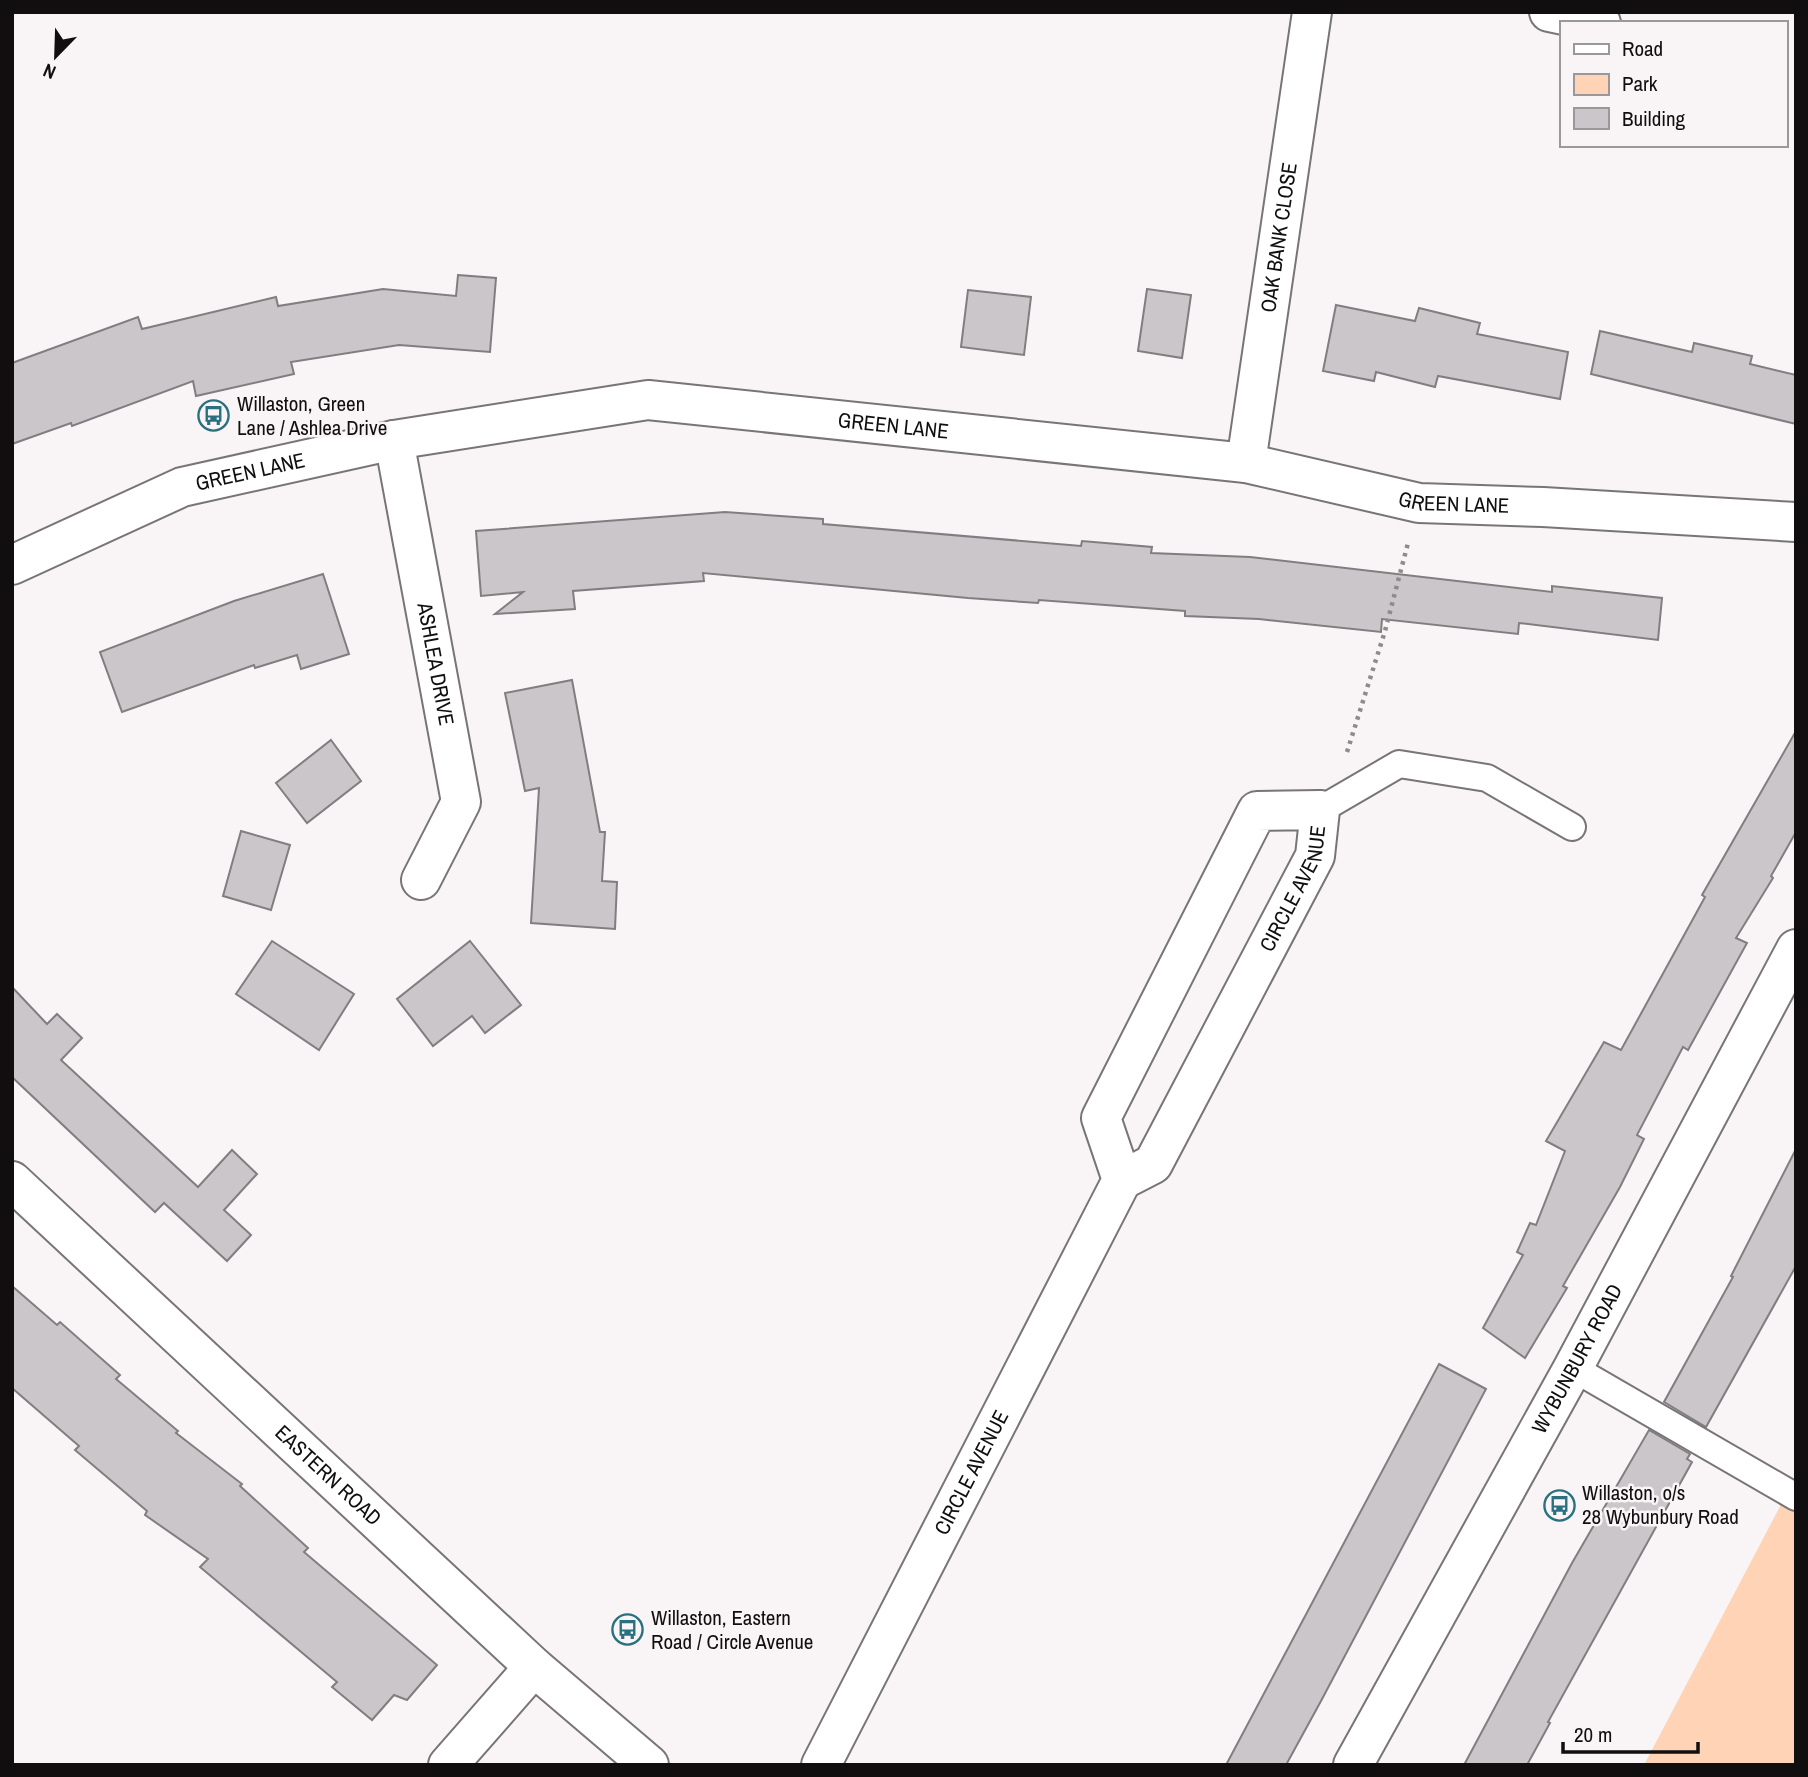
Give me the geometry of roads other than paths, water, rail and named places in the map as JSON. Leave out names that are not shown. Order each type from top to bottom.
[{"type":"street","name":"OAK BANK CLOSE","points":[[1246,463],[1312,12]]},
{"type":"street","points":[[1549,12],[1596,21]]},
{"type":"street","name":"GREEN LANE","points":[[12,565],[183,487],[394,440],[648,400],[1246,463],[1419,503],[1543,507],[1796,522]]},
{"type":"street","name":"ASHLEA DRIVE","points":[[394,440],[461,803],[421,880]]},
{"type":"street","name":"CIRCLE AVENUE","points":[[821,1765],[1122,1180],[1153,1164],[1315,856],[1320,810],[1257,811],[1101,1118],[1122,1180]]},
{"type":"street","name":"WYBUNBURY ROAD","points":[[1353,1765],[1573,1368],[1796,949]]},
{"type":"street","name":"EASTERN ROAD","points":[[12,1181],[534,1667],[649,1765]]},
{"type":"street","points":[[448,1765],[534,1667]]},
{"type":"lane","points":[[1320,810],[1398,764],[1487,778],[1572,827]]},
{"type":"lane","points":[[1573,1368],[1796,1497]]},
{"type":"place","name":"Willaston, Green Lane / Ashlea Drive","points":[[214,416]]},
{"type":"place","name":"Willaston, o/s 28 Wybunbury Road","points":[[1559,1505]]},
{"type":"place","name":"Willaston, Eastern Road / Circle Avenue","points":[[628,1630]]}]
